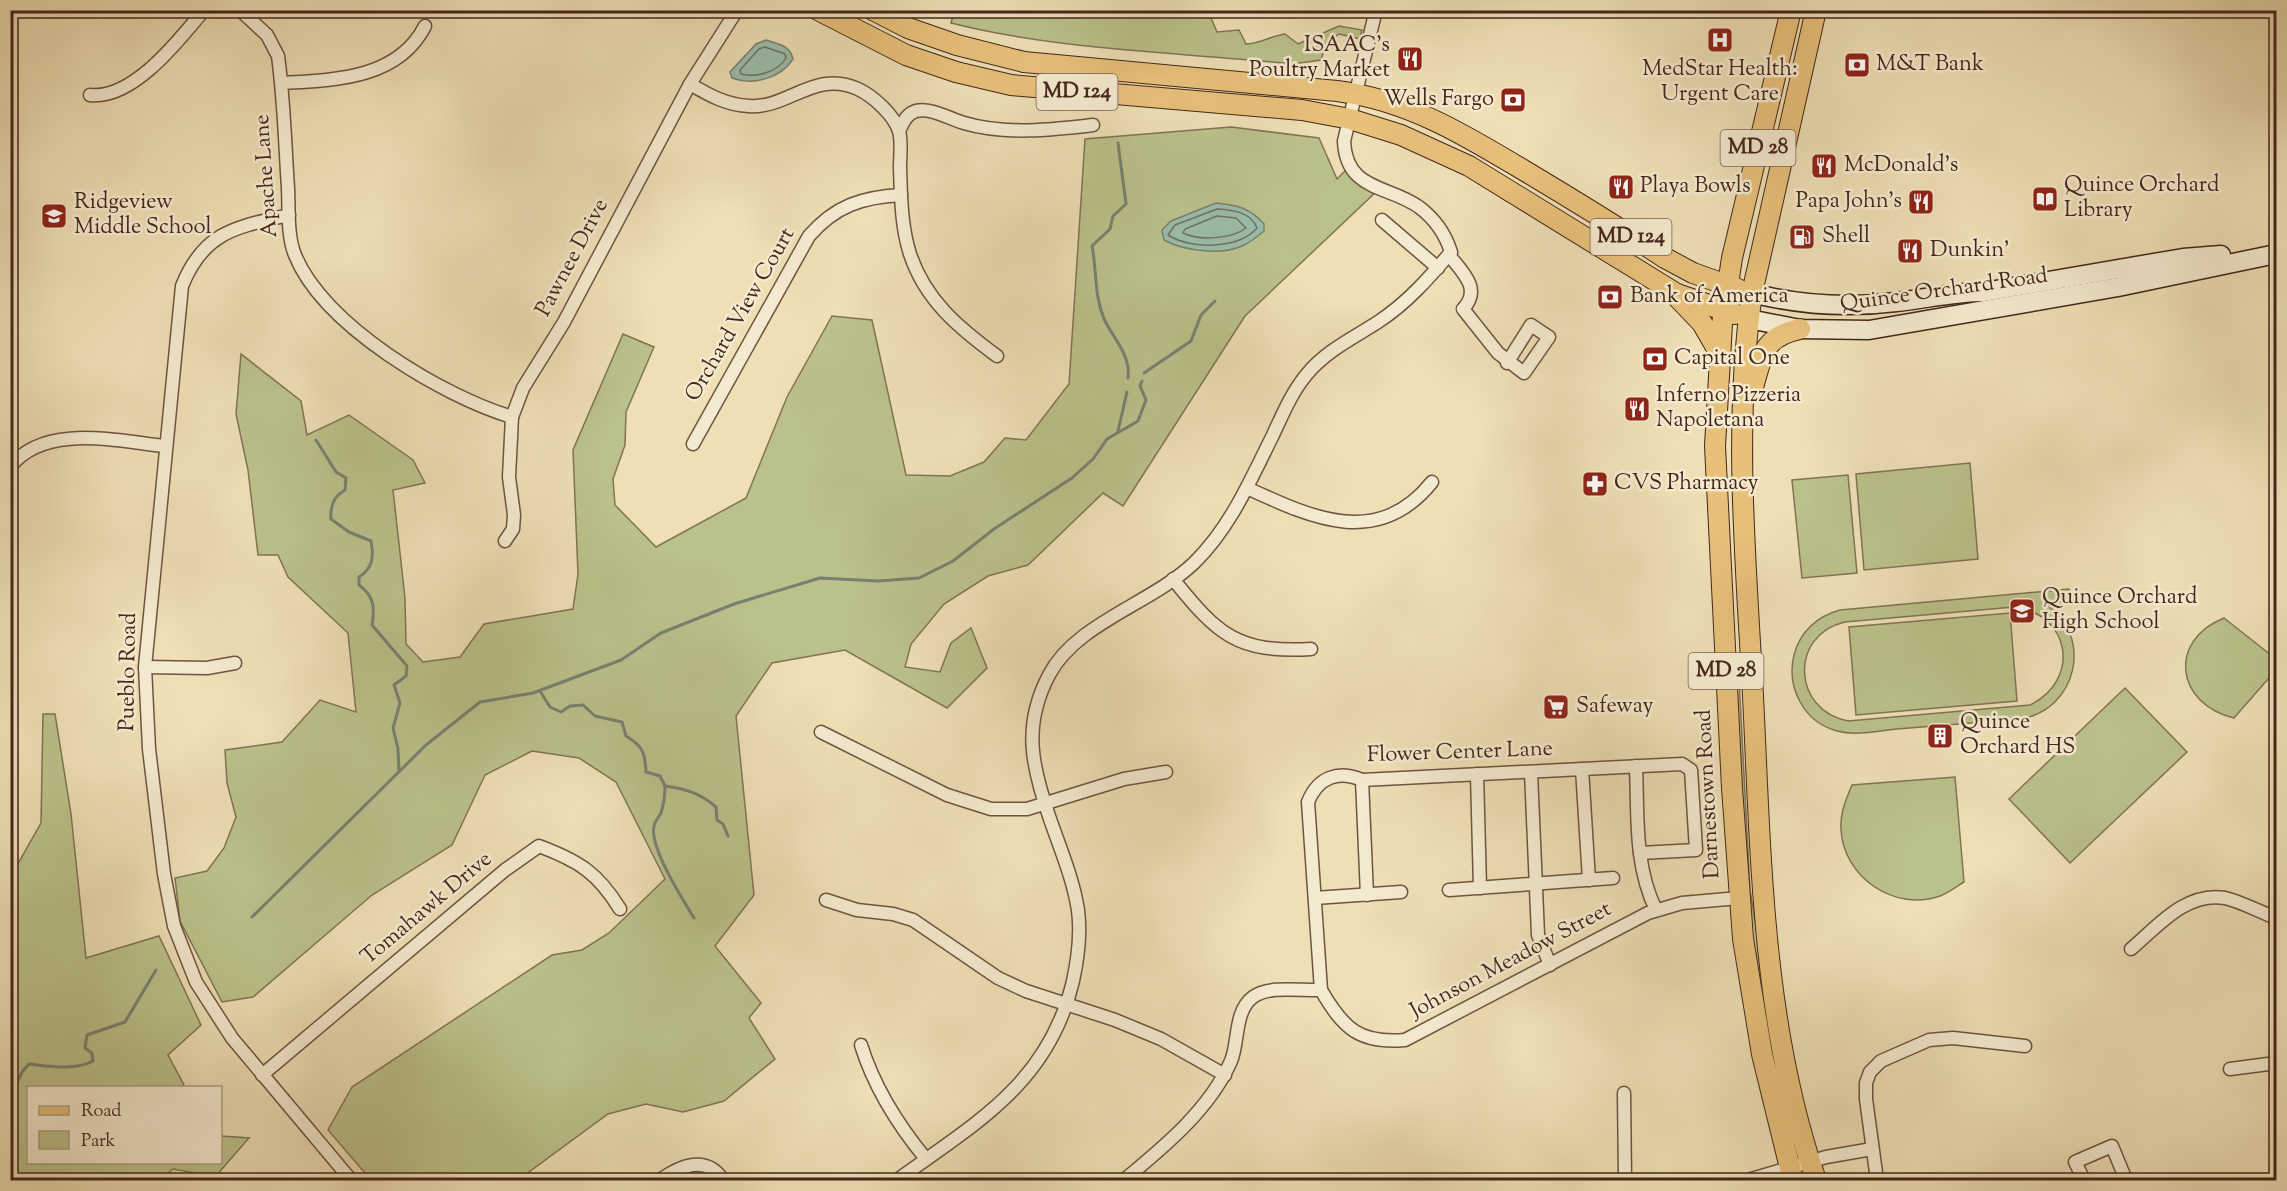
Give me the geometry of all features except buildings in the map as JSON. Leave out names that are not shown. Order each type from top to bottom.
[{"type":"main road","name":"Quince Orchard Road","points":[[818,10],[906,55],[956,72],[1011,85],[1302,110],[1350,119],[1401,135],[1446,153],[1677,294],[1749,319]]},
{"type":"main road","name":"Quince Orchard Road","points":[[873,10],[942,40],[1024,62],[1357,94],[1408,108],[1433,118],[1563,194],[1665,258],[1728,286],[1752,293]]},
{"type":"main road","name":"Darnestown Road","points":[[1791,10],[1728,286],[1720,354],[1715,446],[1739,898],[1755,1020],[1791,1174]]},
{"type":"main road","name":"MD 28","points":[[1816,10],[1752,293],[1742,412],[1744,538],[1766,934],[1778,1026],[1809,1161],[1816,1180]]},
{"type":"main road","points":[[1521,199],[1552,199],[1563,194]]},
{"type":"main road","points":[[1677,294],[1682,304],[1702,323],[1720,354]]},
{"type":"main road","points":[[1742,412],[1753,389],[1762,351],[1787,332],[1800,329]]},
{"type":"street","points":[[90,95],[102,97],[115,92],[156,65],[204,10]]},
{"type":"street","name":"Apache Lane","points":[[240,10],[267,35],[278,56],[282,83],[289,215],[294,254],[308,279],[345,323],[380,349],[483,409],[512,417]]},
{"type":"street","name":"Pawnee Drive","points":[[505,541],[513,529],[514,515],[509,477],[512,417],[523,387],[564,322],[690,84],[737,10]]},
{"type":"street","points":[[897,1180],[1003,1101],[1024,1081],[1054,1038],[1068,1004],[1078,958],[1078,913],[1072,883],[1034,768],[1031,738],[1036,706],[1049,674],[1077,640],[1173,579],[1217,537],[1247,488],[1286,407],[1308,372],[1348,340],[1407,300],[1451,252],[1447,237],[1437,224],[1418,207],[1359,178],[1349,166],[1344,141],[1376,10]]},
{"type":"street","points":[[282,83],[324,81],[371,71],[397,59],[416,43],[425,26]]},
{"type":"street","points":[[690,84],[726,103],[750,106],[776,102],[813,85],[836,84],[858,89],[873,99],[891,117],[899,131]]},
{"type":"street","points":[[997,356],[951,320],[928,290],[910,254],[901,195],[899,131],[904,119],[913,111],[924,110],[985,128],[1063,129],[1093,125]]},
{"type":"street","name":"Orchard View Court","points":[[693,444],[808,236],[835,211],[855,201],[901,195]]},
{"type":"street","name":"Pueblo Road","points":[[289,215],[232,228],[206,245],[190,264],[178,303],[145,667],[149,749],[164,874],[174,926],[196,982],[232,1038],[351,1180]]},
{"type":"street","points":[[1382,220],[1438,268]]},
{"type":"street","name":"Quince Orchard Road","points":[[1752,293],[1812,304],[1878,304],[1967,292],[1984,292],[2183,258],[2277,249]]},
{"type":"street","name":"Quince Orchard Road","points":[[1749,319],[1800,329],[1869,330],[2118,288],[2277,254]]},
{"type":"street","points":[[1449,255],[1464,274],[1472,291],[1472,300],[1463,309],[1507,363]]},
{"type":"street","points":[[10,466],[30,449],[56,439],[77,438],[164,446]]},
{"type":"street","points":[[1247,488],[1299,513],[1331,522],[1346,522],[1376,519],[1400,511],[1418,500],[1432,482]]},
{"type":"street","points":[[1173,579],[1203,616],[1238,641],[1261,649],[1311,649]]},
{"type":"street","points":[[145,667],[207,668],[235,663]]},
{"type":"street","points":[[820,732],[974,805],[1013,810],[1045,804],[1124,779],[1166,772]]},
{"type":"street","points":[[1640,853],[1696,850],[1691,770],[1682,764],[1636,766],[1640,853],[1642,878],[1656,910]]},
{"type":"street","name":"Flower Center Lane","points":[[1321,990],[1308,802],[1319,783],[1328,778],[1349,775],[1362,780],[1636,766]]},
{"type":"street","name":"Johnson Meadow Street","points":[[1582,769],[1589,880]]},
{"type":"street","points":[[1531,772],[1538,934],[1550,965]]},
{"type":"street","points":[[1476,774],[1480,888]]},
{"type":"street","points":[[1362,780],[1367,895]]},
{"type":"street","name":"Tomahawk Drive","points":[[262,1075],[505,870],[539,846],[591,871],[606,886],[621,909]]},
{"type":"street","name":"Johnson Meadow Street","points":[[1449,890],[1613,878]]},
{"type":"street","points":[[1314,898],[1401,892]]},
{"type":"street","name":"Johnson Meadow Street","points":[[1321,990],[1335,1015],[1347,1028],[1376,1040],[1405,1040],[1656,910],[1682,903],[1739,898]]},
{"type":"street","points":[[2131,950],[2172,913],[2201,898],[2227,898],[2277,918]]},
{"type":"street","points":[[826,900],[857,910],[893,914],[913,920],[998,978],[1026,991],[1068,1004],[1161,1039],[1225,1075]]},
{"type":"street","points":[[1124,1180],[1208,1102],[1225,1075],[1235,1053],[1239,1023],[1251,998],[1262,992],[1321,990]]},
{"type":"street","points":[[1877,1180],[1866,1083],[1870,1072],[1881,1061],[1929,1040],[1953,1038],[2025,1046]]},
{"type":"street","points":[[861,1045],[868,1069],[883,1098],[926,1159]]},
{"type":"street","points":[[2230,1069],[2277,1063]]},
{"type":"street","points":[[1624,1092],[1625,1180]]},
{"type":"street","points":[[2084,1180],[2075,1162],[2112,1146],[2126,1180]]},
{"type":"street","points":[[1748,1180],[1791,1174],[1809,1161],[1872,1149]]},
{"type":"street","points":[[660,1180],[685,1166],[699,1164],[709,1168],[723,1180]]},
{"type":"green space","points":[[1075,10],[1082,13],[1089,10],[1208,11],[1217,32],[1239,30],[1246,44],[1285,34],[1298,44],[1339,26],[1362,30],[1360,39],[1339,34],[1326,44],[1321,60],[1293,64],[1121,50],[1035,40],[951,23],[954,11]]},
{"type":"green space","points":[[1231,127],[1319,138],[1337,179],[1349,167],[1379,189],[1245,316],[1123,506],[1103,493],[1028,565],[988,576],[944,604],[911,644],[905,667],[940,672],[951,643],[971,628],[987,668],[947,708],[845,650],[772,663],[736,716],[754,895],[715,946],[761,1003],[749,1018],[775,1059],[724,1101],[683,1112],[646,1104],[608,1114],[518,1180],[371,1180],[328,1130],[352,1087],[552,955],[582,950],[609,933],[665,879],[616,782],[579,758],[532,751],[485,775],[452,845],[372,895],[253,997],[222,1002],[180,921],[175,878],[207,871],[224,848],[236,817],[227,783],[225,750],[282,742],[320,700],[356,712],[348,633],[288,577],[278,555],[258,555],[248,470],[236,414],[241,354],[301,401],[307,435],[349,415],[413,460],[425,483],[393,490],[405,598],[406,644],[423,662],[460,657],[484,624],[573,609],[578,574],[573,450],[623,334],[654,347],[626,412],[625,445],[613,479],[615,505],[656,547],[746,498],[787,397],[832,316],[872,320],[906,475],[950,476],[984,462],[1005,438],[1026,440],[1069,384],[1085,139]]},
{"type":"green space","points":[[1970,463],[1978,559],[1864,570],[1856,474]]},
{"type":"green space","points":[[1848,475],[1857,573],[1802,578],[1792,480]]},
{"type":"green space","points":[[2069,589],[2071,601],[2046,604],[2061,618],[2070,634],[2074,652],[2072,670],[2066,687],[2055,701],[2040,713],[2021,719],[1867,733],[1837,731],[1825,727],[1807,712],[1795,691],[1792,667],[1797,646],[1805,632],[1824,616],[1840,610]],"holes":[[[2014,607],[2033,612],[2048,622],[2058,634],[2063,649],[2062,665],[2057,680],[2046,694],[2030,705],[1848,721],[1829,714],[1816,703],[1808,688],[1804,672],[1807,656],[1814,641],[1827,630],[1845,622]]]},
{"type":"green space","points":[[2010,613],[2017,701],[1856,715],[1849,627]]},
{"type":"green space","points":[[2224,618],[2276,659],[2276,670],[2234,718],[2215,711],[2200,700],[2190,686],[2186,671],[2187,656],[2193,641],[2206,628]]},
{"type":"green space","points":[[1734,649],[1738,660],[1750,890],[1776,1050],[1772,1051],[1759,994],[1745,874]]},
{"type":"green space","points":[[2125,688],[2187,752],[2070,863],[2009,799]]},
{"type":"green space","points":[[43,714],[55,714],[71,814],[86,958],[159,936],[201,1025],[168,1055],[184,1085],[182,1086],[27,1086],[27,1164],[222,1164],[222,1136],[249,1138],[215,1177],[173,1169],[160,1180],[11,1180],[11,876],[41,823]]},
{"type":"green space","points":[[1955,777],[1964,882],[1943,895],[1923,900],[1905,899],[1874,887],[1861,876],[1844,846],[1841,817],[1852,785]]},
{"type":"water","points":[[766,40],[783,46],[789,51],[793,59],[788,66],[766,79],[757,81],[732,78],[730,72],[756,44]]},
{"type":"water","points":[[1216,203],[1237,206],[1248,211],[1264,224],[1264,231],[1247,244],[1215,251],[1182,247],[1164,240],[1162,230],[1171,221]]},
{"type":"waterway","points":[[1118,143],[1126,204],[1113,216],[1110,229],[1092,246],[1101,310],[1124,354],[1128,378]]},
{"type":"waterway","points":[[1144,373],[1191,341],[1201,315],[1215,301]]},
{"type":"waterway","points":[[252,917],[426,745],[480,702],[533,693],[621,660],[661,633],[734,604],[820,578],[878,581],[919,578],[953,561],[994,529],[1072,478],[1093,459],[1107,439],[1138,421],[1146,400],[1140,386],[1142,381]]},
{"type":"waterway","points":[[1118,431],[1127,392]]},
{"type":"waterway","points":[[316,440],[336,472],[346,478],[345,490],[334,502],[331,519],[349,532],[371,541],[370,566],[359,577],[359,585],[368,593],[372,602],[372,625],[407,666],[406,676],[394,685],[400,703],[393,728],[398,749],[399,771]]},
{"type":"waterway","points":[[540,691],[550,707],[561,712],[570,706],[583,705],[595,716],[622,722],[626,736],[642,751],[646,772],[660,776],[665,786],[692,792],[710,802],[716,807],[717,820],[723,824],[728,836]]},
{"type":"waterway","points":[[665,786],[663,806],[655,824],[654,835],[668,873],[694,918]]},
{"type":"waterway","points":[[10,1099],[22,1072],[29,1064],[69,1067],[93,1061],[92,1053],[85,1048],[87,1035],[125,1022],[156,970]]},
{"type":"place","name":"MedStar Health: Urgent Care","points":[[1720,40]]},
{"type":"place","name":"ISAAC's Poultry Market","points":[[1410,59]]},
{"type":"place","name":"M&T Bank","points":[[1857,65]]},
{"type":"place","name":"Wells Fargo","points":[[1513,100]]},
{"type":"place","name":"McDonald's","points":[[1824,166]]},
{"type":"place","name":"Playa Bowls","points":[[1621,187]]},
{"type":"place","name":"Quince Orchard Library","points":[[2045,199]]},
{"type":"place","name":"Papa John's","points":[[1921,202]]},
{"type":"place","name":"Ridgeview Middle School","points":[[54,216]]},
{"type":"place","name":"Shell","points":[[1802,237]]},
{"type":"place","name":"Dunkin'","points":[[1910,251]]},
{"type":"place","name":"Bank of America","points":[[1610,297]]},
{"type":"place","name":"Capital One","points":[[1655,359]]},
{"type":"place","name":"Inferno Pizzeria Napoletana","points":[[1637,409]]},
{"type":"place","name":"CVS Pharmacy","points":[[1595,484]]},
{"type":"place","name":"Quince Orchard High School","points":[[2022,611]]},
{"type":"place","name":"Safeway","points":[[1556,707]]},
{"type":"place","name":"Quince Orchard HS","points":[[1940,736]]}]
